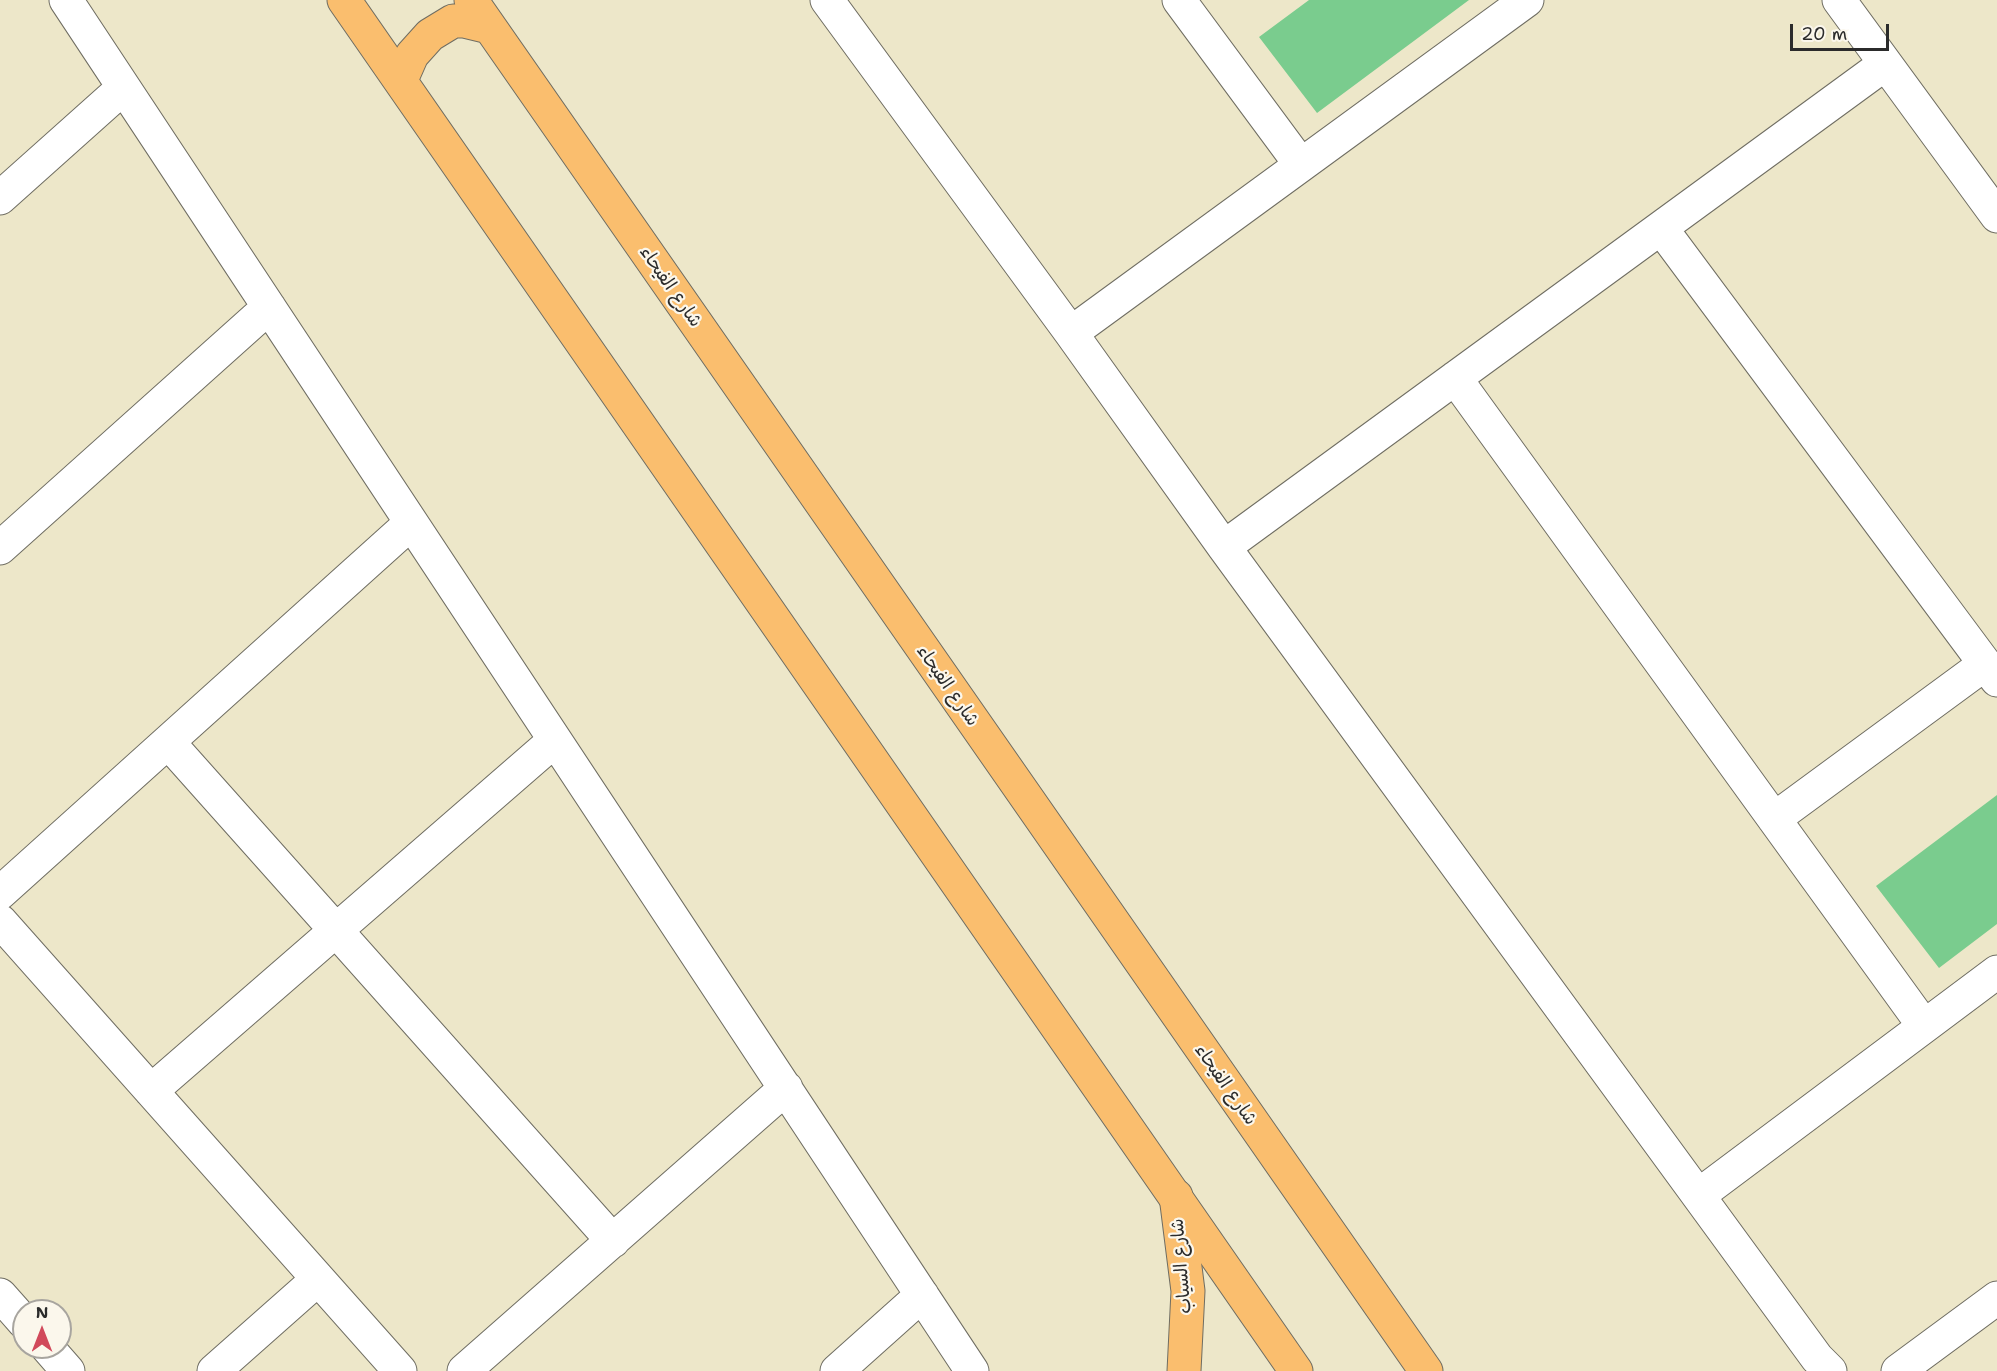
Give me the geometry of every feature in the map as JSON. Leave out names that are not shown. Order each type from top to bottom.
[{"type":"main road","points":[[344,0],[1296,1371]]},
{"type":"main road","name":"شارع الفيحاء","points":[[471,0],[1426,1371]]},
{"type":"main road","points":[[401,80],[412,55],[430,35],[453,21],[464,21],[489,27]]},
{"type":"main road","name":"شارع السياب","points":[[1176,1196],[1188,1291],[1185,1371]]},
{"type":"street","points":[[66,0],[972,1371]]},
{"type":"street","points":[[827,0],[1817,1358],[1830,1371]]},
{"type":"street","points":[[1179,0],[1301,165]]},
{"type":"street","points":[[1839,0],[1997,216]]},
{"type":"street","points":[[1071,333],[1301,165],[1511,5]]},
{"type":"street","points":[[1224,547],[1885,64]]},
{"type":"street","points":[[0,198],[123,88]]},
{"type":"street","points":[[1661,228],[1991,672],[1774,819]]},
{"type":"street","points":[[0,548],[268,307]]},
{"type":"street","points":[[1455,378],[1924,1026]]},
{"type":"street","points":[[0,894],[411,523]]},
{"type":"street","points":[[151,1091],[555,740]]},
{"type":"street","points":[[168,742],[613,1241]]},
{"type":"street","points":[[0,921],[400,1371]]},
{"type":"street","points":[[1699,1195],[1997,972]]},
{"type":"street","points":[[464,1371],[786,1088]]},
{"type":"street","points":[[214,1371],[318,1278]]},
{"type":"street","points":[[0,1295],[12,1308]]},
{"type":"street","points":[[837,1371],[922,1295]]},
{"type":"street","points":[[1898,1371],[1997,1298]]},
{"type":"street","points":[[58,1359],[68,1371]]},
{"type":"green space","points":[[1309,0],[1469,0],[1317,113],[1259,37]]},
{"type":"green space","points":[[1997,795],[1997,924],[1939,968],[1876,886]]}]
